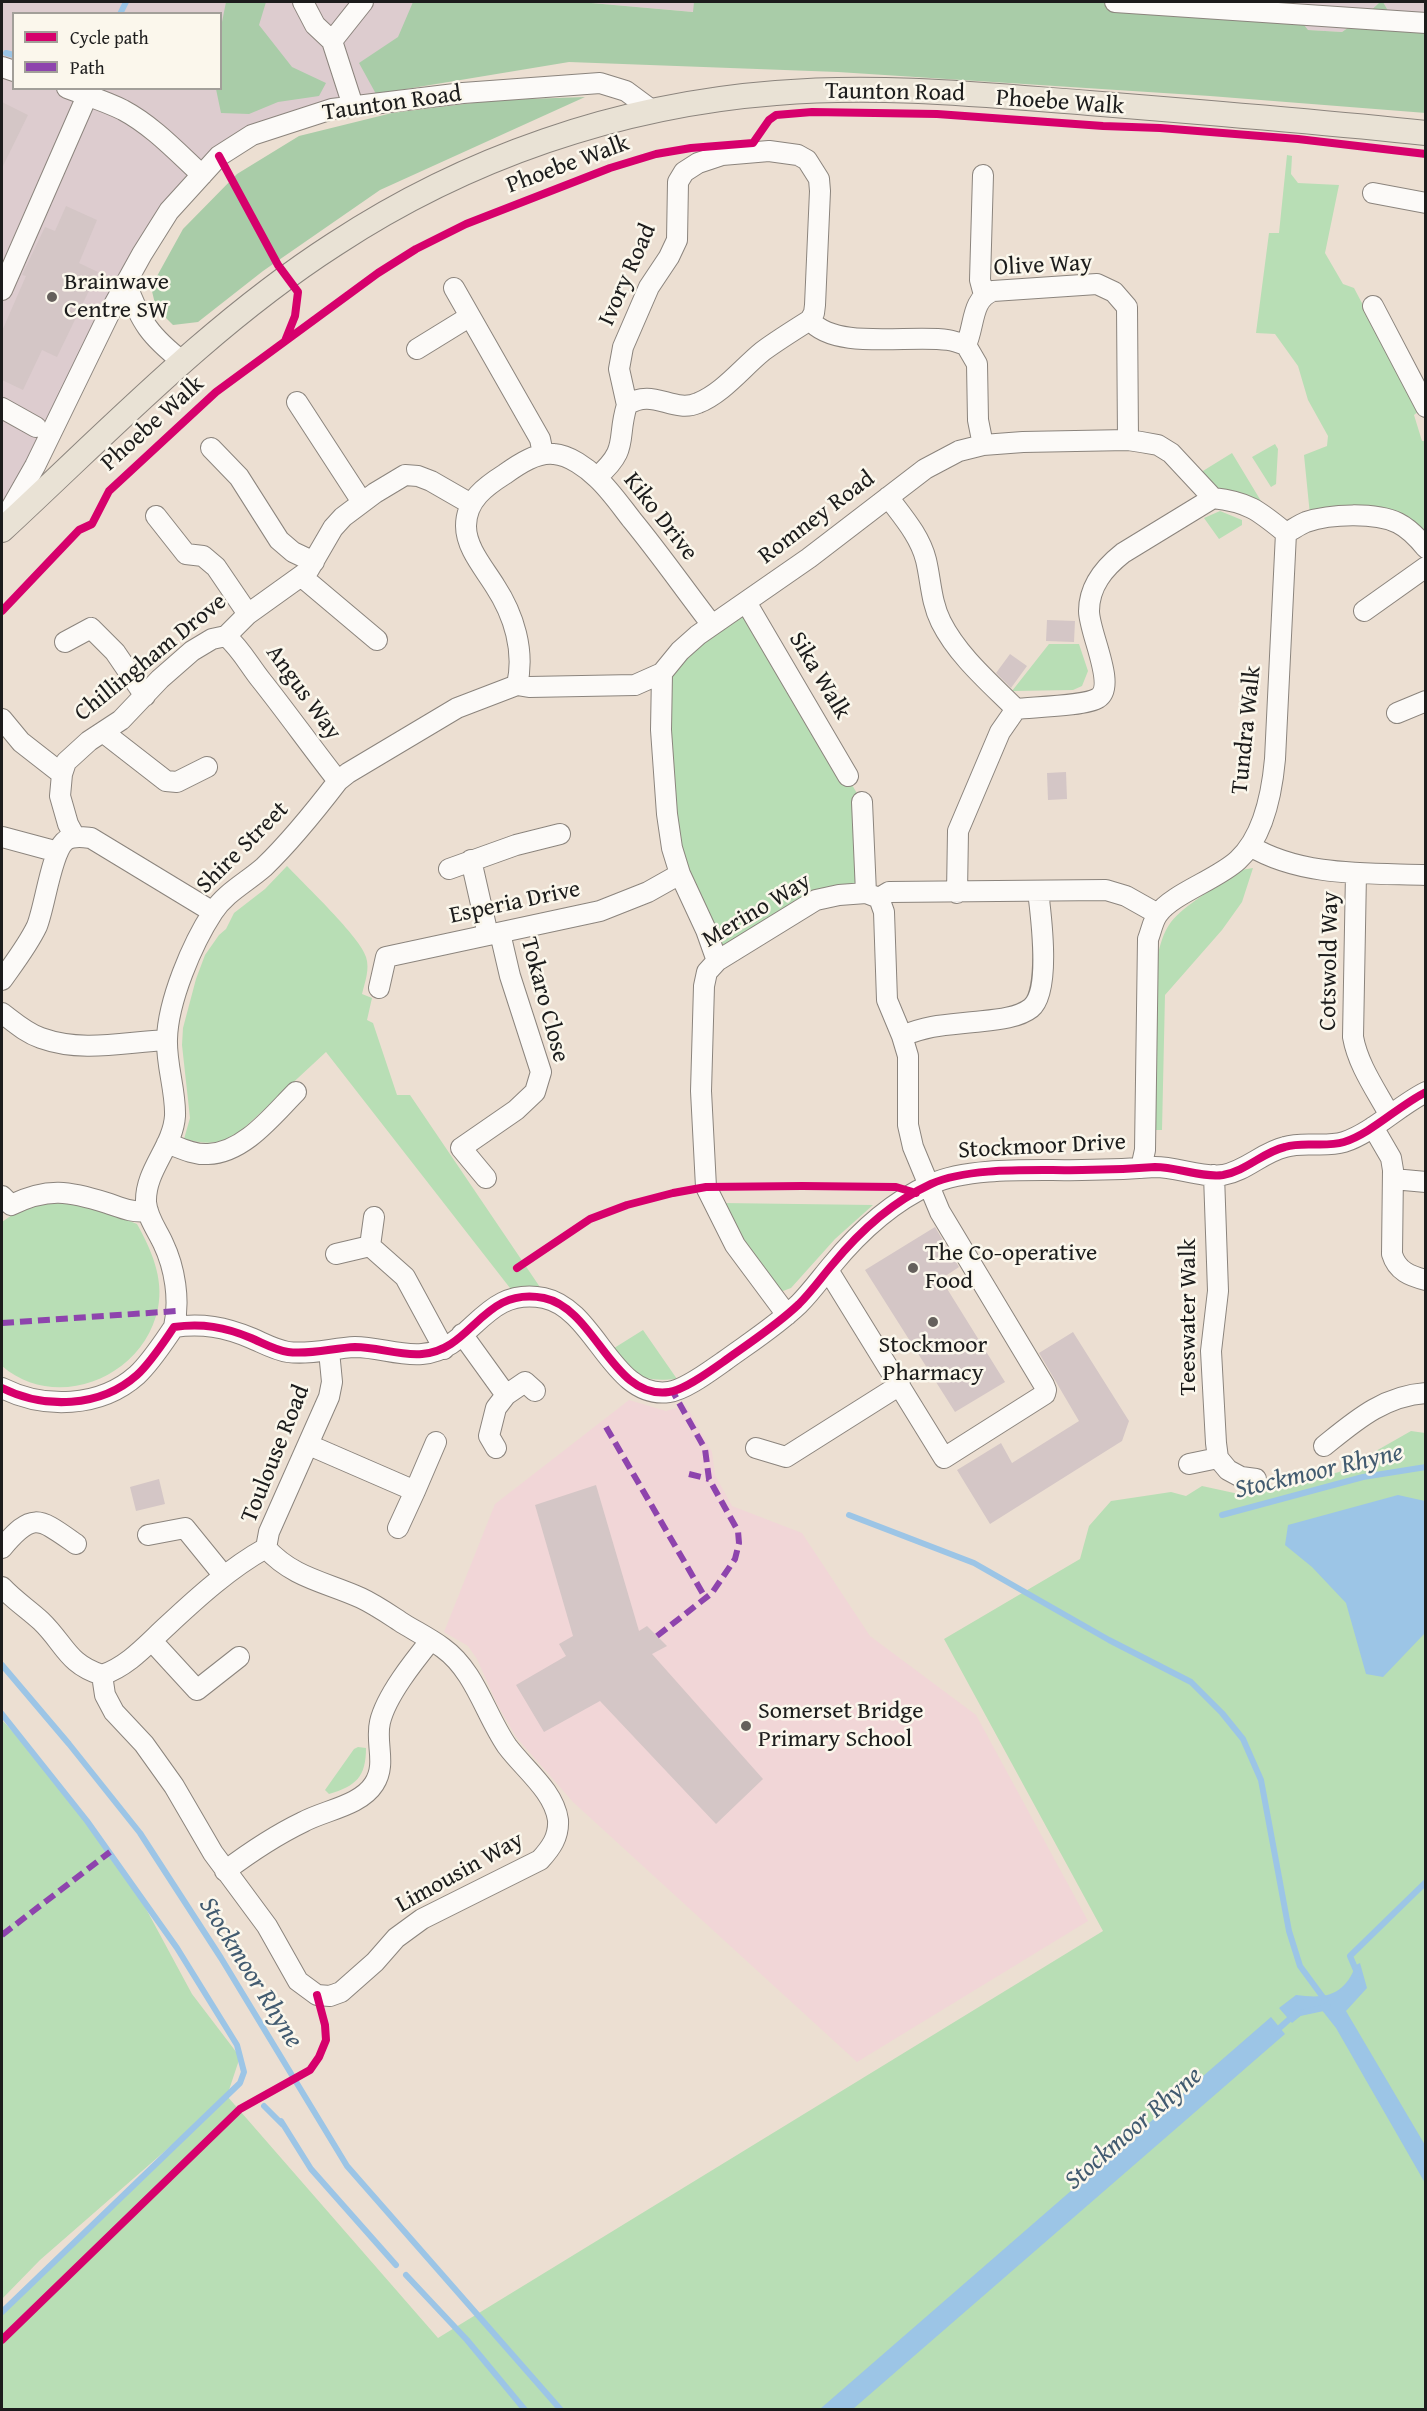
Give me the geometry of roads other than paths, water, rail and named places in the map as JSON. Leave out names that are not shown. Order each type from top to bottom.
[{"type":"main road","name":"Taunton Road","points":[[2,528],[183,362],[250,306],[333,245],[398,206],[459,175],[516,151],[585,128],[712,99],[854,90],[973,94],[1289,118],[1425,133]]},
{"type":"street","points":[[303,2],[315,25],[332,41],[353,106]]},
{"type":"street","points":[[332,41],[363,2]]},
{"type":"street","points":[[1115,2],[1425,23]]},
{"type":"street","name":"Taunton Road","points":[[2,528],[126,283],[169,211],[219,156],[252,135],[332,109],[463,93],[600,83],[626,91],[652,111]]},
{"type":"street","points":[[72,90],[123,110],[140,120],[202,175]]},
{"type":"street","points":[[2,290],[87,96]]},
{"type":"street","name":"Ivory Road","points":[[627,405],[619,369],[623,347],[640,304],[677,240],[678,182],[684,172],[698,163],[722,155],[769,152],[798,155],[814,168],[819,179],[820,213],[815,305],[810,320]]},
{"type":"street","points":[[983,175],[980,280],[984,295]]},
{"type":"street","points":[[1373,192],[1425,203]]},
{"type":"street","points":[[126,283],[141,321],[159,343],[183,362]]},
{"type":"street","name":"Olive Way","points":[[966,345],[971,334],[978,302],[984,295],[993,291],[1097,284],[1114,292],[1127,307],[1128,316],[1128,440]]},
{"type":"street","points":[[454,288],[550,454],[511,469],[488,485],[471,504],[466,525],[468,536],[481,565],[511,612],[516,630],[520,671],[517,685]]},
{"type":"street","points":[[1372,306],[1425,407]]},
{"type":"street","points":[[417,349],[470,317]]},
{"type":"street","points":[[597,477],[612,464],[619,450],[627,405],[637,398],[652,398],[678,405],[695,405],[711,396],[763,351],[810,320],[822,330],[842,336],[948,340],[966,345],[977,364],[978,420],[983,445]]},
{"type":"street","points":[[297,402],[363,502]]},
{"type":"street","points":[[2,408],[36,427]]},
{"type":"street","name":"Romney Road","points":[[662,673],[680,651],[712,625],[809,558],[925,468],[945,457],[983,445],[1053,440],[1128,440],[1158,445],[1171,453],[1213,498]]},
{"type":"street","points":[[211,448],[239,477],[279,540],[377,640]]},
{"type":"street","name":"Kiko Drive","points":[[550,454],[575,461],[597,477],[653,546],[712,625]]},
{"type":"street","name":"Chillingham Drove","points":[[62,774],[66,762],[76,751],[122,720],[160,679],[192,651],[212,639],[226,636],[248,614],[308,569],[333,528],[363,502],[405,475],[418,476],[431,481],[471,504]]},
{"type":"street","points":[[888,498],[917,536],[926,559],[933,601],[941,623],[959,650],[1016,709]]},
{"type":"street","points":[[957,892],[958,831],[1000,732],[1016,709],[1082,703],[1096,699],[1103,694],[1107,686],[1089,611],[1096,583],[1111,562],[1123,553],[1213,498],[1230,500],[1258,510],[1286,533],[1304,523],[1342,516],[1380,518],[1397,522],[1410,530],[1425,548]]},
{"type":"street","points":[[156,516],[186,554],[203,556],[216,567],[248,614]]},
{"type":"street","name":"Tundra Walk","points":[[1158,914],[1187,893],[1230,868],[1250,846],[1268,799],[1273,776],[1286,533]]},
{"type":"street","points":[[1364,611],[1425,567]]},
{"type":"street","name":"Sika Walk","points":[[746,602],[848,776]]},
{"type":"street","points":[[65,642],[91,628],[115,652],[145,696]]},
{"type":"street","name":"Angus Way","points":[[226,636],[238,647],[259,678],[292,717],[315,754],[338,781]]},
{"type":"street","points":[[662,673],[661,730],[667,814],[672,848],[680,874],[706,930],[717,961]]},
{"type":"street","name":"Shire Street","points":[[174,1328],[177,1315],[175,1279],[171,1262],[148,1211],[146,1201],[152,1173],[173,1129],[175,1116],[167,1040],[178,988],[184,968],[213,912],[232,892],[284,847],[348,772],[457,708],[517,685],[538,687],[635,685],[662,673]]},
{"type":"street","points":[[1397,713],[1425,701]]},
{"type":"street","points":[[2,719],[21,742],[62,774],[60,796],[62,807],[75,837]]},
{"type":"street","points":[[102,732],[166,781],[177,782],[207,767]]},
{"type":"street","points":[[828,1270],[944,1458],[1042,1396],[1046,1390],[940,1212],[913,1147],[908,1125],[908,1056],[887,1000],[884,912],[873,896],[862,802]]},
{"type":"street","points":[[449,869],[471,860],[560,834]]},
{"type":"street","points":[[2,837],[58,852]]},
{"type":"street","points":[[2,980],[28,944],[37,925],[58,852],[65,840],[90,837],[213,912]]},
{"type":"street","points":[[1250,846],[1267,857],[1297,866],[1356,873],[1425,875]]},
{"type":"street","points":[[471,860],[494,934]]},
{"type":"street","name":"Cotswold Way","points":[[1356,873],[1353,1037],[1355,1049],[1389,1114]]},
{"type":"street","name":"Esperia Drive","points":[[378,988],[386,957],[600,911],[648,892],[680,874]]},
{"type":"street","name":"Merino Way","points":[[787,1315],[735,1245],[706,1187],[701,1091],[704,986],[707,972],[717,961],[816,900],[839,895],[873,896],[889,892],[1106,890],[1126,896],[1158,914]]},
{"type":"street","points":[[902,1036],[926,1026],[1002,1018],[1032,1007],[1039,996],[1043,966],[1038,891]]},
{"type":"street","points":[[1141,1168],[1145,1150],[1148,939],[1158,914]]},
{"type":"street","name":"Tokaro Close","points":[[486,1179],[461,1148],[516,1110],[535,1092],[541,1072],[494,934]]},
{"type":"street","points":[[2,1013],[40,1038],[67,1044],[89,1047],[167,1040]]},
{"type":"street","points":[[167,1143],[200,1154],[219,1153],[253,1133],[296,1092]]},
{"type":"street","points":[[1214,1175],[1236,1172],[1284,1147],[1342,1142],[1358,1137],[1389,1114],[1425,1092]]},
{"type":"street","points":[[1372,1127],[1390,1158],[1393,1179],[1392,1254],[1400,1269],[1425,1280]]},
{"type":"street","name":"Stockmoor Drive","points":[[444,1349],[489,1311],[512,1298],[528,1296],[548,1299],[564,1306],[574,1315],[621,1371],[641,1388],[659,1393],[673,1392],[701,1376],[787,1315],[863,1230],[891,1208],[946,1178],[988,1172],[1170,1167],[1214,1175]]},
{"type":"street","name":"Teeswater Walk","points":[[1214,1175],[1218,1291],[1211,1351],[1218,1458]]},
{"type":"street","points":[[1393,1179],[1425,1182]]},
{"type":"street","points":[[2,1196],[11,1205],[40,1193],[71,1194],[135,1212],[148,1211]]},
{"type":"street","points":[[370,1246],[374,1217]]},
{"type":"street","points":[[2,1388],[12,1394],[44,1402],[65,1403],[99,1396],[122,1386],[137,1375],[174,1328],[195,1324],[231,1330],[288,1352],[329,1351],[358,1347],[400,1354],[422,1354],[444,1349],[405,1276],[370,1246]]},
{"type":"street","points":[[336,1254],[370,1246]]},
{"type":"street","points":[[462,1334],[506,1395]]},
{"type":"street","name":"Toulouse Road","points":[[102,1675],[113,1672],[152,1641],[224,1576],[266,1548],[269,1532],[329,1396],[332,1382],[329,1351]]},
{"type":"street","points":[[496,1448],[489,1436],[496,1408],[506,1395],[525,1382],[535,1391]]},
{"type":"street","points":[[756,1448],[786,1457],[900,1385]]},
{"type":"street","points":[[1324,1446],[1379,1405],[1398,1397],[1425,1393]]},
{"type":"street","points":[[398,1528],[436,1442]]},
{"type":"street","points":[[309,1445],[415,1491]]},
{"type":"street","points":[[1189,1464],[1218,1458],[1228,1470],[1241,1477],[1256,1479]]},
{"type":"street","points":[[2,1548],[22,1527],[32,1522],[42,1522],[76,1544]]},
{"type":"street","points":[[148,1535],[185,1528],[224,1576]]},
{"type":"street","name":"Limousin Way","points":[[102,1675],[105,1695],[114,1712],[144,1744],[174,1786],[203,1838],[267,1926],[297,1981],[317,1995],[330,1996],[341,1992],[396,1938],[422,1918],[508,1878],[540,1860],[552,1848],[557,1833],[558,1821],[550,1799],[508,1748],[465,1671],[455,1658],[364,1599],[291,1570],[266,1548]]},
{"type":"street","points":[[2,1587],[39,1620],[74,1661],[87,1670],[102,1675]]},
{"type":"street","points":[[225,1871],[302,1822],[355,1801],[366,1794],[379,1776],[381,1758],[378,1731],[384,1710],[430,1640]]},
{"type":"street","points":[[152,1641],[197,1690],[239,1657]]},
{"type":"water","points":[[1398,1495],[1425,1501],[1425,1633],[1383,1677],[1366,1674],[1346,1603],[1312,1567],[1285,1545],[1288,1525]]},
{"type":"water","points":[[1360,1963],[1367,1988],[1346,2011],[1425,2145],[1425,2183],[1336,2028],[1321,2009],[1308,2010],[1292,2023],[1279,2008],[1296,1995],[1316,1996],[1333,1993],[1346,1983],[1356,1965]]},
{"type":"water","points":[[1271,2017],[1285,2034],[853,2409],[820,2409]]},
{"type":"waterway","points":[[121,12],[126,2]]},
{"type":"waterway","points":[[6,53],[12,54]]},
{"type":"waterway","name":"Stockmoor Rhyne","points":[[1222,1515],[1363,1477],[1426,1467]]},
{"type":"waterway","points":[[849,1515],[974,1563],[1109,1640],[1191,1682],[1222,1713],[1243,1739],[1261,1780],[1289,1931],[1300,1966],[1325,2000]]},
{"type":"waterway","name":"Stockmoor Rhyne","points":[[2,1665],[140,1833],[221,1958],[347,2166],[561,2410]]},
{"type":"waterway","points":[[2,1714],[87,1821],[177,1948],[237,2045],[244,2072],[240,2083],[2,2312]]},
{"type":"waterway","name":"Stockmoor Rhyne","points":[[1358,1975],[1350,1956],[1426,1882]]},
{"type":"waterway","name":"Stockmoor Rhyne","points":[[1274,2033],[1295,2014],[1328,2007]]},
{"type":"waterway","points":[[264,2106],[283,2125],[281,2121],[311,2169],[396,2265]]},
{"type":"waterway","points":[[406,2275],[467,2340],[525,2410]]},
{"type":"place","name":"Brainwave Centre SW","points":[[52,297]]},
{"type":"place","name":"The Co-operative Food","points":[[913,1268]]},
{"type":"place","name":"Stockmoor Pharmacy","points":[[933,1322]]},
{"type":"place","name":"Somerset Bridge Primary School","points":[[746,1726]]}]
